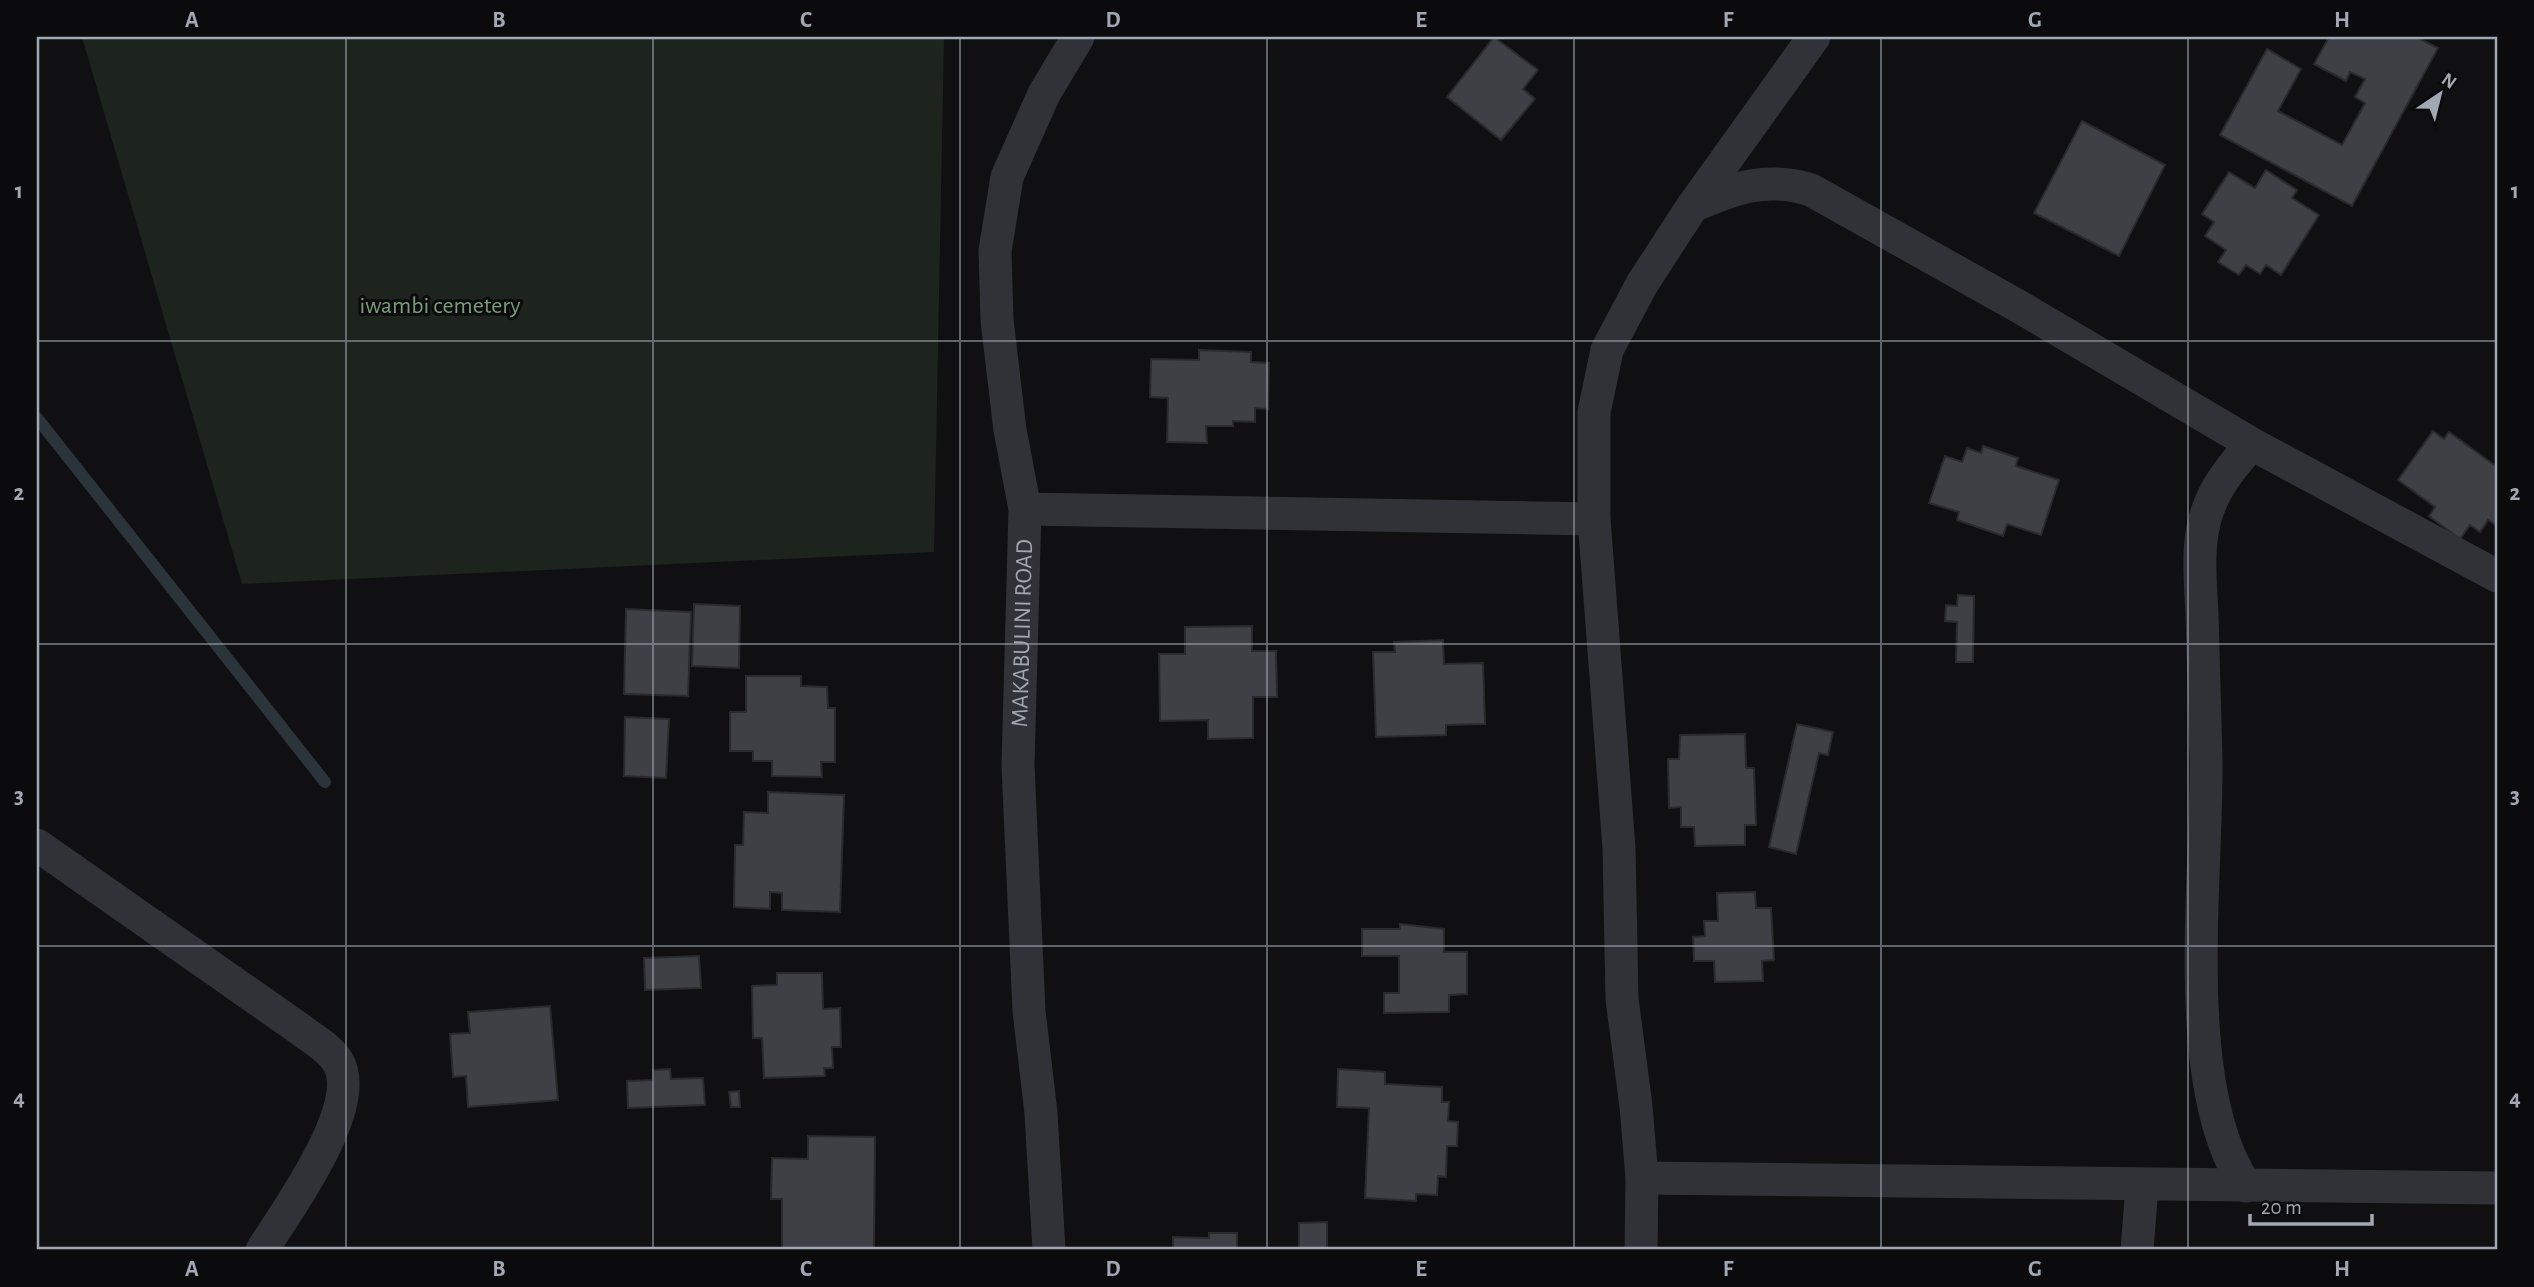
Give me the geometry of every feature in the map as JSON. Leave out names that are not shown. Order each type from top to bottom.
[{"type":"street","name":"MAKABULINI ROAD","points":[[1049,1250],[1041,1113],[1029,1011],[1018,765],[1024,509],[1010,430],[997,320],[995,251],[1007,177],[1044,94],[1079,37]]},
{"type":"street","points":[[1641,1250],[1642,1178],[1622,999],[1619,848],[1594,519],[1594,412],[1607,350],[1642,284],[1692,207],[1814,37]]},
{"type":"street","points":[[1692,207],[1751,184],[1790,183],[1811,190],[1995,293],[2252,444],[2497,576]]},
{"type":"street","points":[[2246,1186],[2227,1154],[2217,1127],[2205,1031],[2202,860],[2206,762],[2201,540],[2211,496],[2226,472],[2252,444]]},
{"type":"street","points":[[1024,509],[1594,519]]},
{"type":"street","points":[[37,845],[298,1027],[339,1063],[344,1084],[338,1115],[317,1159],[262,1250]]},
{"type":"street","points":[[1642,1178],[2142,1186],[2497,1188]]},
{"type":"street","points":[[2137,1250],[2142,1186]]},
{"type":"green space","name":"iwambi cemetery","points":[[82,37],[944,37],[934,552],[242,584]]},
{"type":"building","points":[[1494,37],[1538,70],[1523,89],[1535,99],[1501,140],[1447,97]]},
{"type":"building","points":[[2329,37],[2416,37],[2438,48],[2352,206],[2220,135],[2267,49],[2301,69],[2278,111],[2342,145],[2365,103],[2355,97],[2365,79],[2350,72],[2346,81],[2314,64]]},
{"type":"building","points":[[2082,121],[2165,165],[2119,256],[2034,213]]},
{"type":"building","points":[[2266,170],[2297,190],[2292,198],[2319,215],[2281,275],[2266,265],[2260,274],[2246,265],[2239,275],[2218,262],[2226,250],[2205,236],[2214,222],[2202,214],[2229,172],[2255,188]]},
{"type":"building","points":[[1199,350],[1251,352],[1251,362],[1269,363],[1268,409],[1255,408],[1255,422],[1233,421],[1233,426],[1206,426],[1207,443],[1167,442],[1168,398],[1150,397],[1151,359],[1199,360]]},
{"type":"building","points":[[2433,431],[2444,439],[2449,432],[2497,467],[2497,526],[2488,520],[2480,532],[2470,525],[2460,539],[2429,516],[2435,507],[2398,480]]},
{"type":"building","points":[[1983,446],[2018,458],[2016,466],[2059,480],[2041,535],[2007,524],[2003,536],[1957,520],[1959,512],[1929,503],[1945,456],[1962,462],[1967,448],[1981,453]]},
{"type":"building","points":[[1958,595],[1974,596],[1973,662],[1956,662],[1957,622],[1945,621],[1946,605],[1957,606]]},
{"type":"building","points":[[694,604],[740,606],[739,668],[692,666]]},
{"type":"building","points":[[626,609],[691,612],[688,696],[624,694]]},
{"type":"building","points":[[1252,626],[1252,651],[1276,651],[1277,697],[1253,697],[1253,738],[1208,739],[1208,720],[1160,721],[1159,654],[1185,654],[1185,627]]},
{"type":"building","points":[[1443,640],[1444,664],[1483,663],[1485,724],[1446,725],[1446,735],[1376,737],[1373,652],[1395,652],[1394,642]]},
{"type":"building","points":[[746,676],[801,676],[801,686],[827,687],[828,708],[835,708],[835,762],[821,762],[822,777],[772,776],[772,761],[753,761],[753,751],[730,751],[730,712],[746,712]]},
{"type":"building","points":[[625,717],[669,719],[666,778],[624,776]]},
{"type":"building","points":[[1797,724],[1833,732],[1828,755],[1819,753],[1796,854],[1769,847]]},
{"type":"building","points":[[1745,734],[1746,768],[1754,768],[1756,825],[1745,825],[1745,845],[1695,846],[1694,827],[1681,827],[1681,807],[1669,808],[1668,759],[1679,759],[1680,735]]},
{"type":"building","points":[[768,792],[844,795],[840,912],[782,910],[782,893],[770,892],[770,909],[734,907],[735,845],[743,845],[744,812],[768,813]]},
{"type":"building","points":[[1755,892],[1756,908],[1771,908],[1774,960],[1762,961],[1763,981],[1715,982],[1714,961],[1694,961],[1693,937],[1705,936],[1704,921],[1718,921],[1717,893]]},
{"type":"building","points":[[1400,924],[1444,929],[1444,952],[1467,952],[1467,994],[1449,995],[1449,1012],[1384,1013],[1384,993],[1399,993],[1399,956],[1362,956],[1362,929],[1400,929]]},
{"type":"building","points":[[699,956],[701,988],[645,990],[644,958]]},
{"type":"building","points":[[777,973],[822,973],[823,1009],[840,1008],[841,1047],[832,1047],[833,1068],[824,1068],[825,1076],[764,1078],[762,1038],[753,1038],[752,986],[777,985]]},
{"type":"building","points":[[550,1006],[558,1100],[468,1107],[466,1076],[453,1077],[450,1034],[470,1033],[468,1012]]},
{"type":"building","points":[[670,1069],[671,1079],[703,1078],[705,1105],[628,1108],[627,1081],[653,1080],[653,1070]]},
{"type":"building","points":[[1338,1069],[1385,1072],[1385,1084],[1442,1087],[1442,1102],[1449,1102],[1448,1121],[1458,1122],[1457,1146],[1447,1146],[1446,1177],[1438,1176],[1437,1195],[1416,1194],[1416,1201],[1365,1198],[1369,1108],[1337,1107]]},
{"type":"building","points":[[739,1091],[740,1107],[731,1107],[729,1092]]},
{"type":"building","points":[[808,1136],[875,1137],[874,1250],[782,1250],[782,1199],[771,1199],[772,1158],[808,1159]]},
{"type":"building","points":[[1327,1222],[1327,1250],[1299,1250],[1299,1223]]},
{"type":"building","points":[[1209,1233],[1237,1233],[1237,1250],[1173,1250],[1173,1237],[1209,1238]]},
{"type":"waterway","points":[[37,418],[325,782]]}]
